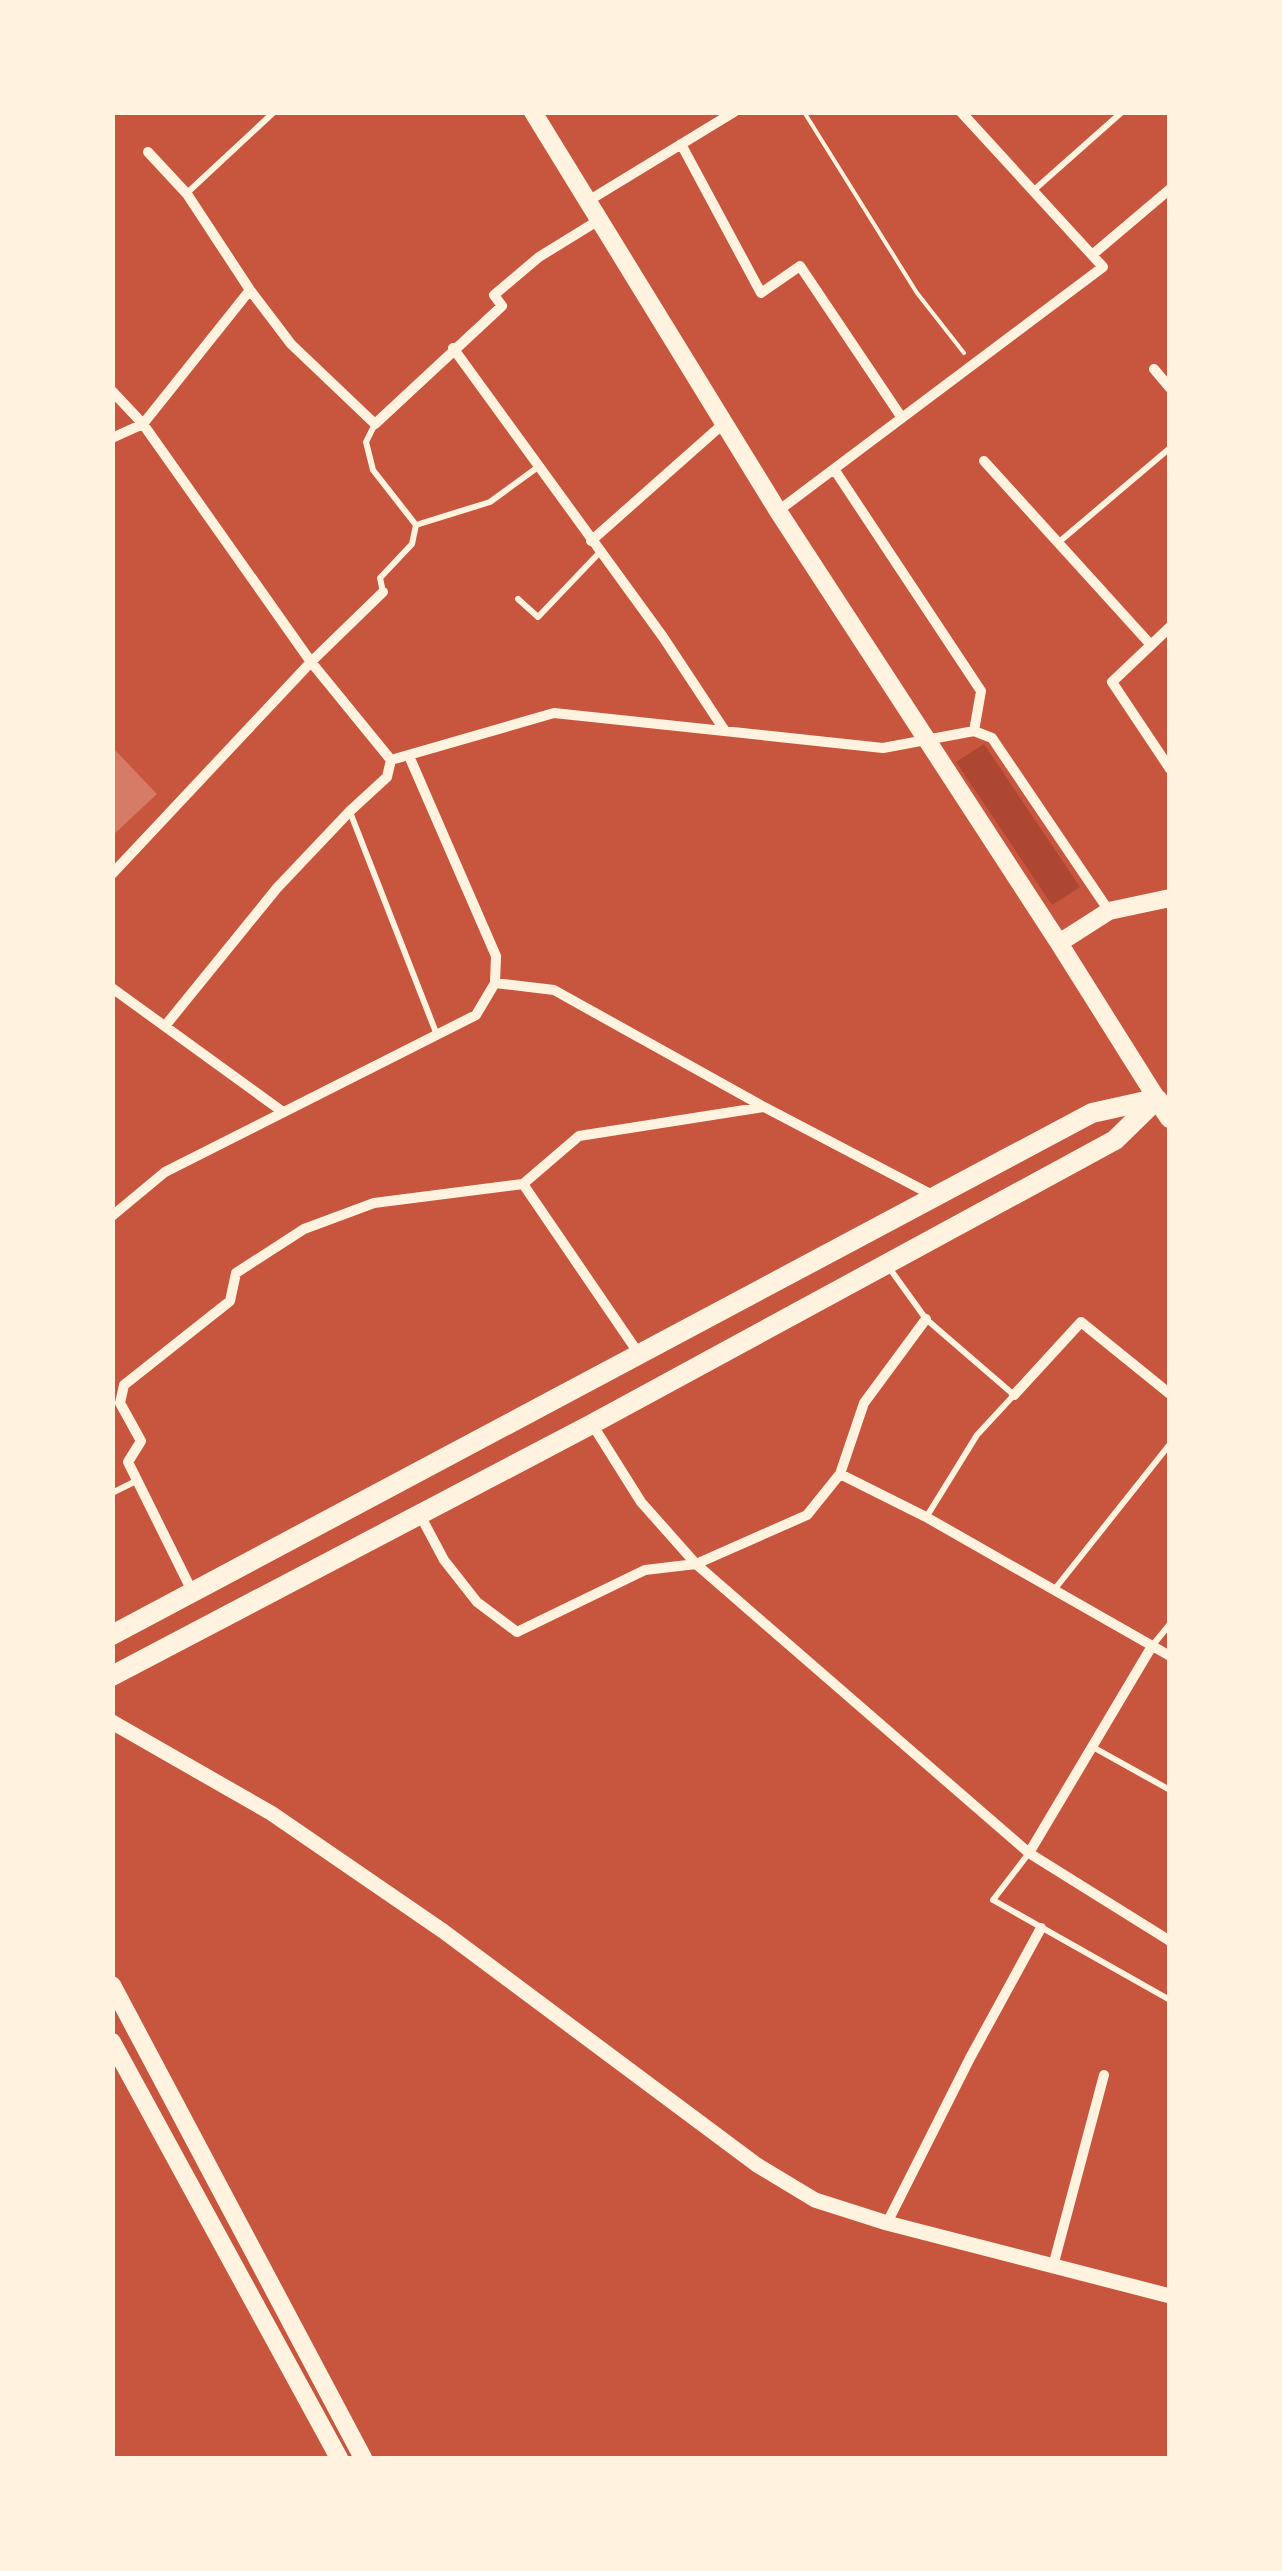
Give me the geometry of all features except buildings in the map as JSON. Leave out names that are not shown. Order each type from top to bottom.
[{"type":"main road","points":[[533,112],[778,511],[1060,942],[1170,1118]]},
{"type":"main road","points":[[1060,942],[1109,912],[1170,898]]},
{"type":"main road","points":[[112,1635],[1092,1113],[1163,1105]]},
{"type":"main road","points":[[112,1676],[592,1424],[1115,1140],[1163,1105]]},
{"type":"main road","points":[[112,1986],[363,2458]]},
{"type":"main road","points":[[112,2042],[338,2458]]},
{"type":"street","points":[[588,200],[734,112]]},
{"type":"street","points":[[778,511],[1103,267],[961,112]]},
{"type":"street","points":[[681,144],[761,293],[800,266],[902,418]]},
{"type":"street","points":[[148,152],[186,194],[290,344],[375,424],[452,348],[502,306],[494,295],[538,258],[598,220]]},
{"type":"street","points":[[1092,256],[1170,189]]},
{"type":"street","points":[[112,438],[143,424],[250,290]]},
{"type":"street","points":[[452,348],[664,636],[725,732]]},
{"type":"street","points":[[1154,368],[1170,388]]},
{"type":"street","points":[[112,391],[143,424],[311,662],[392,760]]},
{"type":"street","points":[[591,540],[723,424]]},
{"type":"street","points":[[984,460],[1151,645]]},
{"type":"street","points":[[834,469],[981,692],[974,731]]},
{"type":"street","points":[[112,874],[311,662],[383,592]]},
{"type":"street","points":[[1170,627],[1112,682],[1170,769]]},
{"type":"street","points":[[392,760],[554,713],[883,748],[974,731],[992,738],[1109,912]]},
{"type":"street","points":[[112,1216],[165,1172],[476,1015],[496,983],[496,956],[409,756]]},
{"type":"street","points":[[164,1026],[277,888],[387,777],[392,760]]},
{"type":"street","points":[[496,983],[554,990],[936,1197]]},
{"type":"street","points":[[112,988],[283,1112]]},
{"type":"street","points":[[192,1591],[128,1462],[141,1441],[120,1403],[124,1385],[230,1302],[236,1273],[304,1229],[374,1203],[524,1184],[579,1136],[764,1107]]},
{"type":"street","points":[[524,1184],[639,1354]]},
{"type":"street","points":[[420,1515],[444,1560],[477,1602],[516,1632],[645,1570],[696,1564],[807,1516],[840,1474],[864,1403],[926,1318]]},
{"type":"street","points":[[1014,1395],[1081,1322],[1170,1394]]},
{"type":"street","points":[[592,1424],[641,1502],[696,1564],[1028,1853],[1170,1941]]},
{"type":"street","points":[[840,1474],[926,1518],[1170,1656]]},
{"type":"street","points":[[1028,1853],[1152,1646]]},
{"type":"street","points":[[112,1722],[271,1812],[444,1931],[757,2165],[815,2200],[887,2223],[1170,2296]]},
{"type":"street","points":[[887,2223],[1041,1928]]},
{"type":"street","points":[[1053,2266],[1104,2074]]},
{"type":"lane","points":[[186,194],[274,112]]},
{"type":"lane","points":[[1033,190],[1122,112]]},
{"type":"lane","points":[[375,424],[366,442],[374,470],[416,525],[412,544],[380,578],[383,592]]},
{"type":"lane","points":[[1059,542],[1170,448]]},
{"type":"lane","points":[[416,525],[490,502],[538,467]]},
{"type":"lane","points":[[518,599],[538,617],[600,552]]},
{"type":"lane","points":[[350,811],[437,1035]]},
{"type":"lane","points":[[886,1263],[926,1318],[1014,1395],[977,1436],[926,1518]]},
{"type":"lane","points":[[1054,1590],[1170,1444]]},
{"type":"lane","points":[[112,1493],[138,1480]]},
{"type":"lane","points":[[1152,1646],[1170,1624]]},
{"type":"lane","points":[[1090,1745],[1170,1790]]},
{"type":"lane","points":[[1028,1853],[993,1900],[1170,2000]]},
{"type":"path","points":[[804,112],[916,294],[973,364]]},
{"type":"shaded area","points":[[984,744],[1080,887],[1052,905],[956,762]]}]
